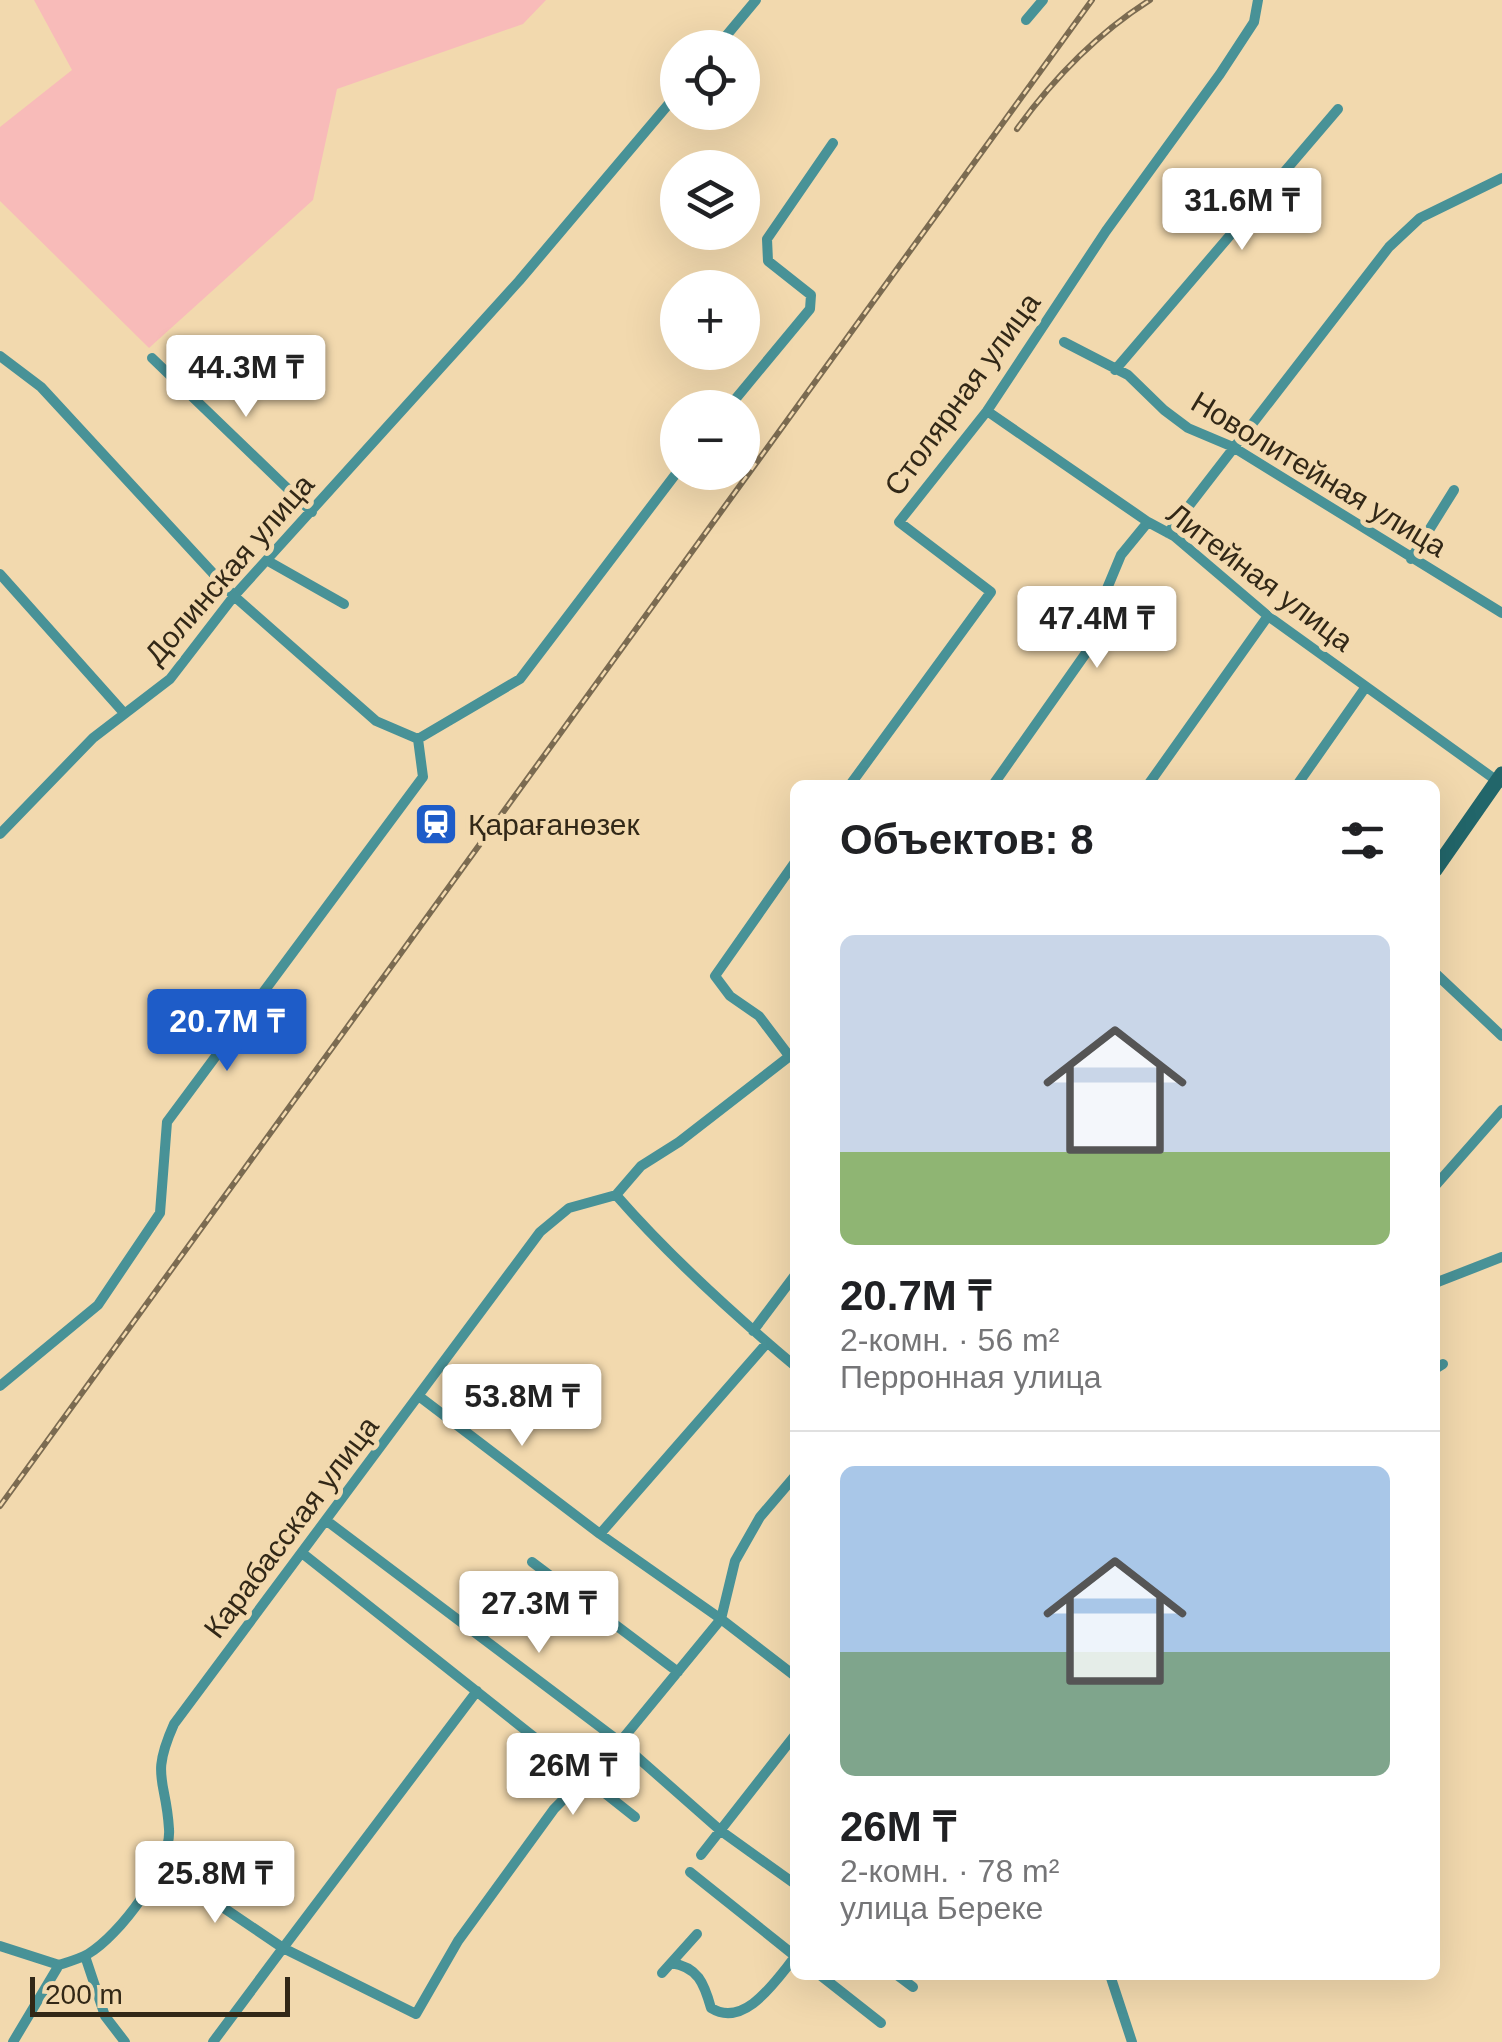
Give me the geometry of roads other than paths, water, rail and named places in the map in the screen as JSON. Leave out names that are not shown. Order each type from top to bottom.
[{"type":"street","points":[[731,30],[756,0]]},
{"type":"street","points":[[1026,20],[1043,0]]},
{"type":"street","name":"Столярная улица","points":[[854,780],[991,592],[899,522],[987,411],[1106,231],[1220,74],[1254,22],[1258,0]]},
{"type":"street","points":[[1115,370],[1338,110]]},
{"type":"street","name":"Долинская улица","points":[[0,834],[93,738],[170,678],[234,596],[519,282],[660,114]]},
{"type":"street","points":[[743,390],[810,309],[811,296],[768,261],[767,239],[833,143]]},
{"type":"street","points":[[1168,533],[1388,247],[1420,218],[1502,178]]},
{"type":"street","name":"Новолитейная улица","points":[[1064,342],[1128,375],[1188,428],[1232,447],[1502,613]]},
{"type":"street","points":[[0,356],[41,386],[234,596],[376,721],[418,739]]},
{"type":"street","points":[[152,358],[312,512]]},
{"type":"street","name":"Литейная улица","points":[[987,411],[1168,533],[1268,616],[1500,780]]},
{"type":"street","points":[[418,739],[520,679],[664,490]]},
{"type":"street","points":[[1412,559],[1454,490]]},
{"type":"street","points":[[997,780],[1086,653],[1112,574],[1121,555],[1148,522]]},
{"type":"street","points":[[268,561],[344,604]]},
{"type":"street","points":[[0,574],[124,713]]},
{"type":"street","points":[[1152,780],[1268,616]]},
{"type":"street","points":[[1301,780],[1365,688]]},
{"type":"street","points":[[0,1386],[98,1305],[160,1213],[167,1122],[423,777],[418,739]]},
{"type":"street","points":[[1440,863],[1500,780]]},
{"type":"street","points":[[790,869],[715,976],[730,996],[758,1016],[790,1053]]},
{"type":"street","points":[[1440,978],[1502,1036]]},
{"type":"street","name":"Карабасская улица","points":[[58,1965],[85,1956],[103,1943],[158,1876],[168,1851],[169,1828],[159,1778],[162,1752],[174,1724],[540,1232],[570,1208],[616,1195],[641,1166],[680,1142],[790,1057]]},
{"type":"street","points":[[1440,1180],[1502,1110]]},
{"type":"street","points":[[616,1195],[643,1226],[790,1362]]},
{"type":"street","points":[[1440,1281],[1502,1257]]},
{"type":"street","points":[[753,1331],[790,1282]]},
{"type":"street","points":[[600,1534],[767,1343]]},
{"type":"street","points":[[420,1397],[790,1672]]},
{"type":"street","points":[[158,1876],[187,1882],[283,1948],[416,2014],[469,1926],[554,1809],[620,1742],[721,1618],[736,1561],[760,1517],[790,1482]]},
{"type":"street","points":[[327,1521],[620,1742],[721,1831],[790,1880]]},
{"type":"street","points":[[302,1553],[584,1779],[636,1816]]},
{"type":"street","points":[[532,1562],[678,1672]]},
{"type":"street","points":[[213,2042],[477,1691]]},
{"type":"street","points":[[701,1855],[790,1741]]},
{"type":"street","points":[[690,1872],[790,1952]]},
{"type":"street","points":[[662,1974],[697,1934]]},
{"type":"street","points":[[0,1946],[58,1965],[13,2042]]},
{"type":"street","points":[[85,1956],[105,2016],[126,2042]]},
{"type":"street","points":[[671,1963],[691,1968],[704,1982],[711,2008],[728,2013],[748,2008],[790,1962]]},
{"type":"street","points":[[826,1980],[881,2022]]},
{"type":"street","points":[[904,1980],[913,1988]]},
{"type":"street","points":[[1112,1980],[1132,2042]]},
{"type":"railway","points":[[0,1506],[1092,0]]},
{"type":"railway","points":[[1017,129],[1078,58],[1150,0]]},
{"type":"place","name":"Қарағанөзек","points":[[436,824]]}]
